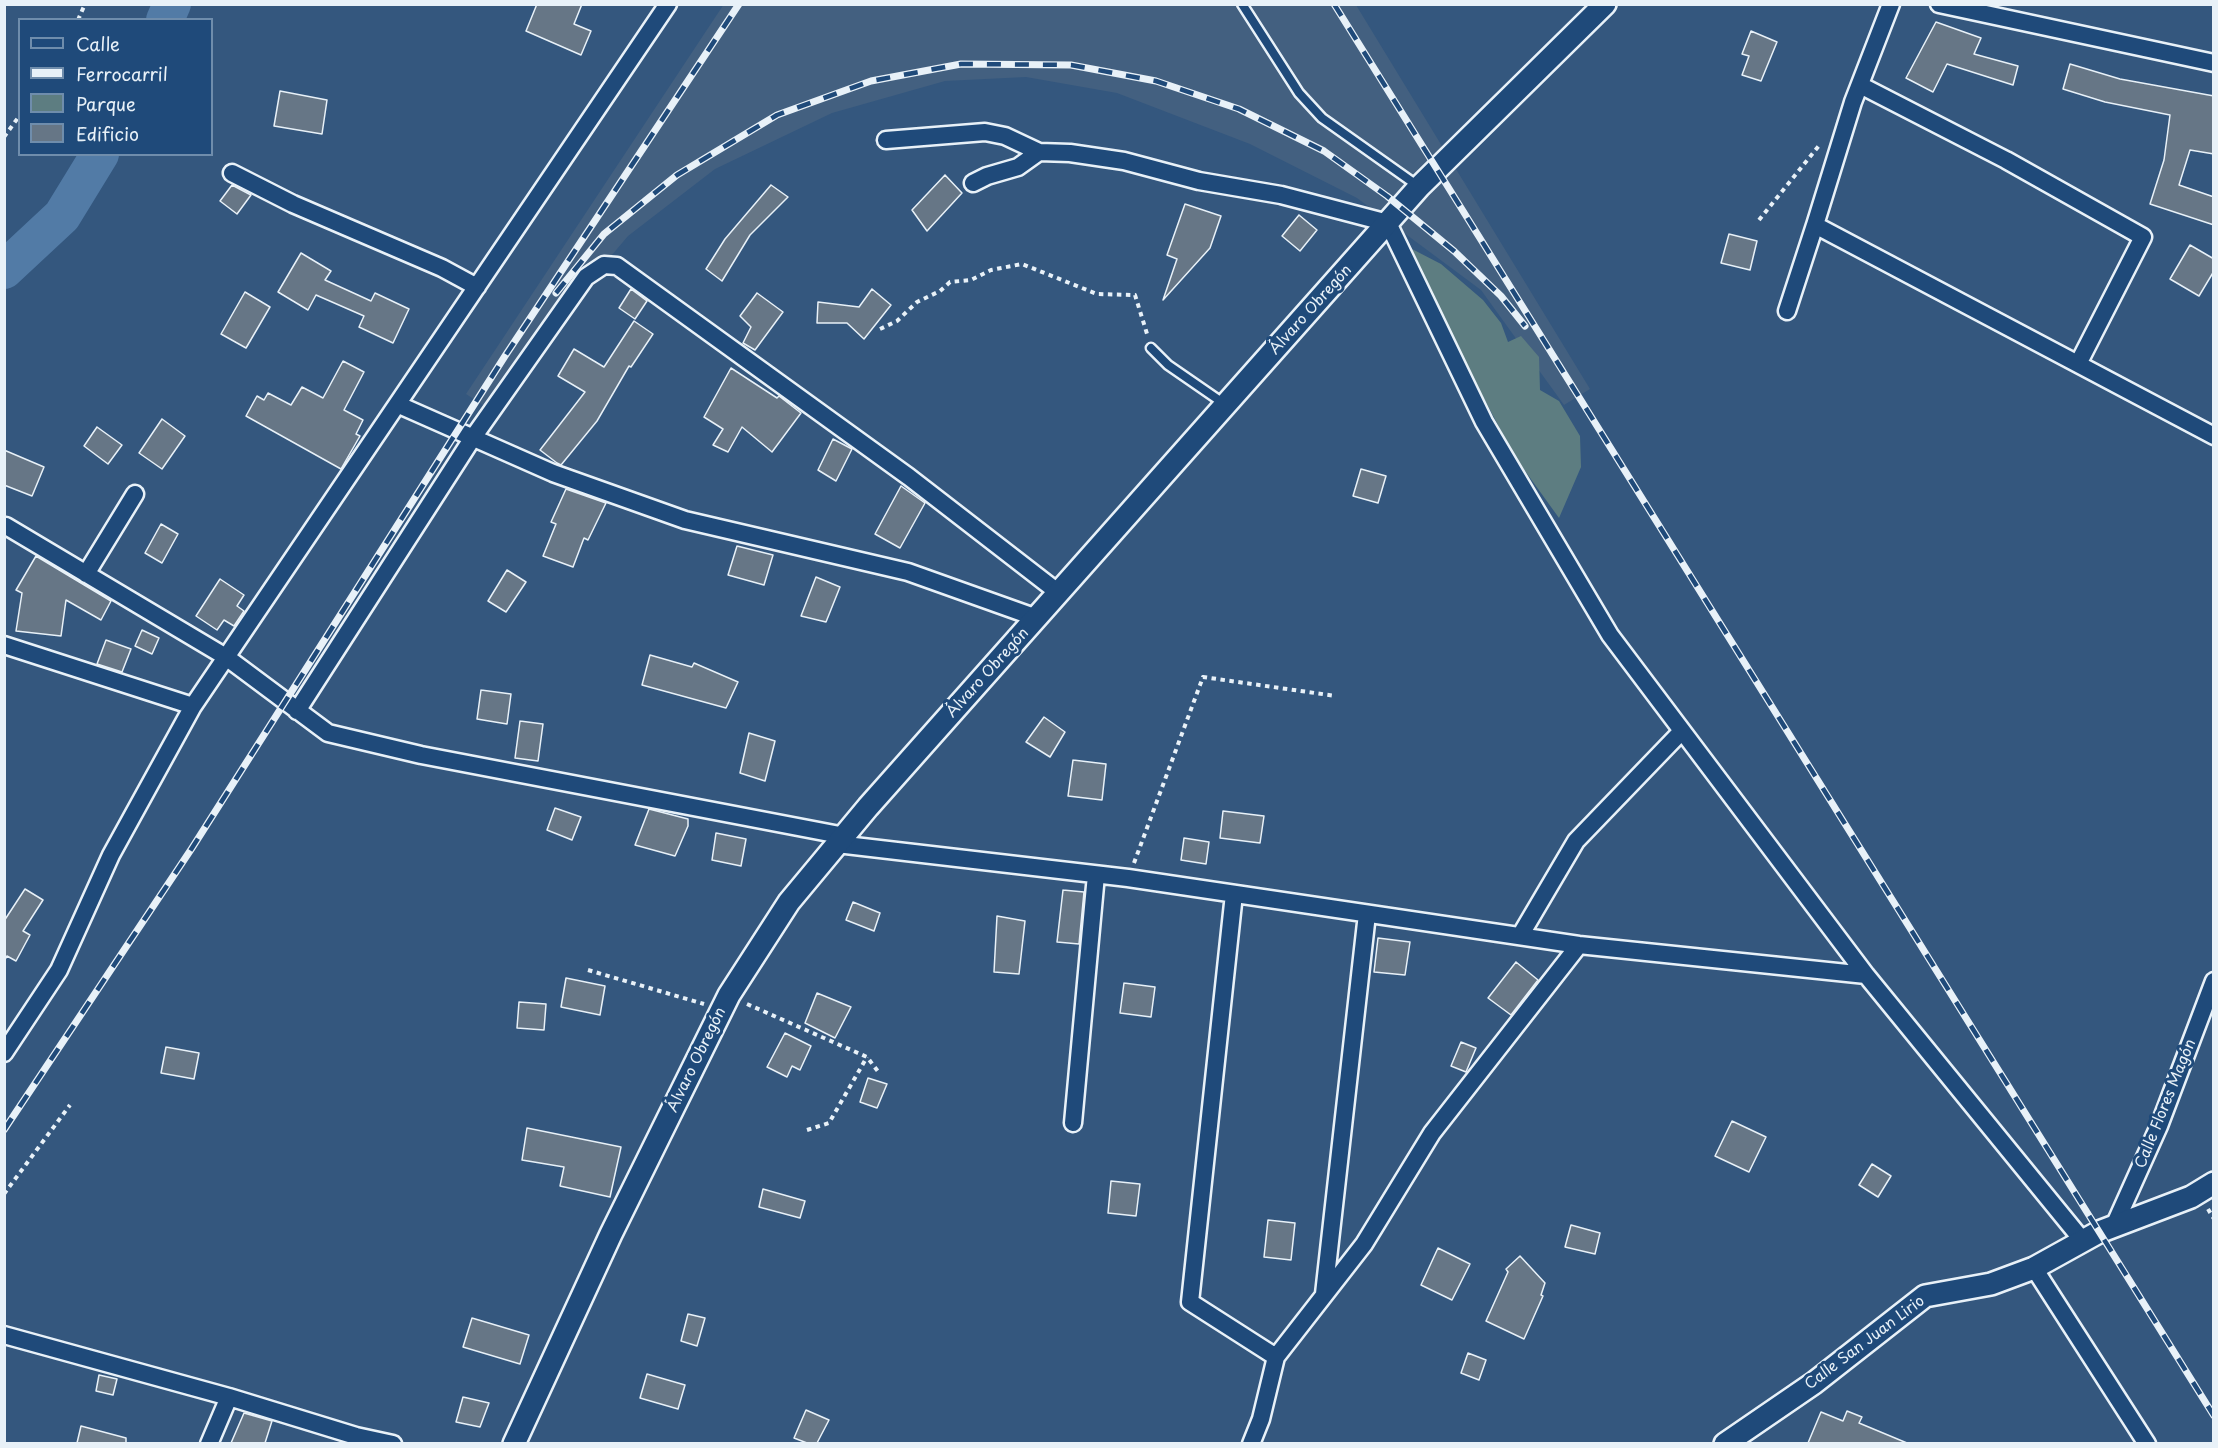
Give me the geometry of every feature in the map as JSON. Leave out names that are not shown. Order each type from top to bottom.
[{"type":"street","points":[[4,1053],[59,970],[111,855],[193,706],[399,405],[668,4]]},
{"type":"street","name":"Álvaro Obregón","points":[[514,1443],[610,1234],[725,1002],[789,902],[841,840],[1419,187],[1605,4]]},
{"type":"street","points":[[1786,311],[1860,85],[1891,4]]},
{"type":"street","points":[[1939,4],[2214,63]]},
{"type":"street","points":[[1860,85],[2006,160],[2143,237],[2078,364]]},
{"type":"street","points":[[886,140],[985,132],[1005,136],[1039,152],[1070,153],[1124,161],[1198,181],[1281,195],[1389,223],[1484,422],[1610,635],[1866,975],[2083,1241]]},
{"type":"street","points":[[973,183],[987,176],[1018,167],[1039,152]]},
{"type":"street","points":[[232,173],[293,204],[442,268],[477,286]]},
{"type":"street","points":[[1815,225],[2214,436]]},
{"type":"street","points":[[297,711],[472,439],[586,277],[604,265],[617,266],[909,477],[1059,593]]},
{"type":"street","points":[[399,405],[553,473],[686,520],[908,572],[1037,618]]},
{"type":"street","points":[[86,574],[135,494]]},
{"type":"street","points":[[6,526],[226,657],[328,733],[421,755],[841,840],[1128,878],[1579,945],[1866,975]]},
{"type":"street","points":[[4,645],[193,706]]},
{"type":"street","points":[[1520,936],[1576,841],[1682,731]]},
{"type":"street","points":[[1073,1123],[1096,875]]},
{"type":"street","points":[[1234,894],[1190,1302],[1276,1357]]},
{"type":"street","points":[[1324,1295],[1367,914]]},
{"type":"street","points":[[1256,1442],[1276,1357],[1364,1244],[1432,1133],[1579,945]]},
{"type":"street","name":"Calle Flores Magón","points":[[2115,1226],[2159,1126],[2214,981]]},
{"type":"street","name":"Calle San Juan Lirio","points":[[1725,1443],[1814,1383],[1925,1296],[1991,1284],[2034,1268],[2083,1241],[2115,1226],[2192,1197],[2214,1183]]},
{"type":"street","points":[[2034,1268],[2147,1443]]},
{"type":"street","points":[[4,1335],[229,1397],[356,1436],[393,1443]]},
{"type":"street","points":[[209,1443],[229,1397]]},
{"type":"lane","points":[[1242,4],[1299,93],[1314,110],[1419,187]]},
{"type":"lane","points":[[1151,348],[1168,365],[1226,405]]},
{"type":"path","points":[[79,18],[86,4]]},
{"type":"path","points":[[4,137],[18,118]]},
{"type":"path","points":[[1759,220],[1825,137]]},
{"type":"path","points":[[880,329],[897,321],[917,302],[940,291],[950,282],[971,280],[991,270],[1022,264],[1097,294],[1135,295],[1151,348]]},
{"type":"path","points":[[1128,878],[1203,677],[1336,696]]},
{"type":"path","points":[[588,970],[725,1002],[771,1016],[867,1057],[880,1074]]},
{"type":"path","points":[[807,1130],[829,1124],[867,1057]]},
{"type":"path","points":[[4,1194],[70,1105]]},
{"type":"shaded area","points":[[724,4],[1356,5],[1590,389],[1564,405],[1481,290],[1357,198],[1250,144],[1117,93],[1026,77],[945,81],[832,113],[715,169],[628,236],[545,334],[489,409],[466,394]]},
{"type":"green space","points":[[1412,249],[1441,264],[1483,300],[1501,323],[1508,342],[1521,336],[1539,357],[1540,390],[1559,401],[1580,436],[1581,467],[1559,518],[1515,457],[1461,355]]},
{"type":"building","points":[[537,4],[582,4],[574,24],[591,31],[581,55],[526,31]]},
{"type":"building","points":[[1936,22],[1981,38],[1974,54],[2018,66],[2013,85],[1947,64],[1933,92],[1906,78]]},
{"type":"building","points":[[1751,31],[1777,42],[1761,81],[1742,75],[1749,56],[1742,54]]},
{"type":"building","points":[[2070,64],[2120,79],[2214,96],[2214,154],[2190,150],[2179,185],[2214,197],[2214,225],[2150,204],[2164,160],[2170,115],[2105,102],[2063,89]]},
{"type":"building","points":[[280,91],[327,100],[322,134],[274,126]]},
{"type":"building","points":[[945,175],[962,193],[927,231],[912,210]]},
{"type":"building","points":[[232,185],[251,195],[237,214],[220,201]]},
{"type":"building","points":[[771,185],[788,197],[750,235],[722,281],[706,269],[725,239]]},
{"type":"building","points":[[1185,204],[1221,216],[1210,248],[1163,300],[1177,259],[1167,255]]},
{"type":"building","points":[[1299,215],[1317,230],[1300,251],[1282,236]]},
{"type":"building","points":[[1729,234],[1757,241],[1750,270],[1721,263]]},
{"type":"building","points":[[2190,245],[2214,259],[2214,271],[2199,296],[2170,279]]},
{"type":"building","points":[[301,253],[331,271],[325,280],[371,301],[375,293],[409,309],[393,343],[359,327],[364,316],[316,295],[308,310],[278,292]]},
{"type":"building","points":[[631,289],[647,301],[635,319],[619,308]]},
{"type":"building","points":[[872,289],[891,305],[864,339],[847,323],[817,323],[818,302],[859,307]]},
{"type":"building","points":[[245,292],[270,307],[246,348],[221,334]]},
{"type":"building","points":[[757,293],[783,312],[755,350],[743,343],[751,327],[740,316]]},
{"type":"building","points":[[634,321],[653,334],[631,367],[629,366],[597,421],[561,465],[557,463],[540,450],[585,392],[558,376],[574,349],[604,367]]},
{"type":"building","points":[[343,361],[364,372],[344,410],[363,420],[356,434],[360,436],[341,469],[246,416],[257,396],[264,400],[268,393],[291,405],[302,387],[323,398]]},
{"type":"building","points":[[731,368],[777,398],[779,396],[801,413],[772,452],[742,427],[728,452],[713,445],[723,429],[704,417]]},
{"type":"building","points":[[162,419],[185,436],[162,469],[139,453]]},
{"type":"building","points":[[97,427],[122,445],[108,464],[84,446]]},
{"type":"building","points":[[833,439],[852,449],[836,481],[818,470]]},
{"type":"building","points":[[4,450],[44,467],[32,496],[4,485]]},
{"type":"building","points":[[1361,469],[1386,476],[1378,503],[1353,496]]},
{"type":"building","points":[[901,486],[925,503],[900,548],[875,534]]},
{"type":"building","points":[[566,489],[606,503],[588,540],[584,538],[573,567],[543,556],[556,524],[551,522]]},
{"type":"building","points":[[161,524],[178,534],[162,563],[145,553]]},
{"type":"building","points":[[737,546],[773,555],[764,585],[728,575]]},
{"type":"building","points":[[36,556],[111,601],[101,620],[66,600],[61,636],[16,631],[22,593],[16,590]]},
{"type":"building","points":[[507,570],[526,582],[506,612],[488,601]]},
{"type":"building","points":[[816,577],[840,587],[826,622],[801,616]]},
{"type":"building","points":[[220,579],[244,595],[237,606],[244,611],[234,626],[224,620],[217,630],[196,616]]},
{"type":"building","points":[[142,630],[159,638],[152,654],[135,646]]},
{"type":"building","points":[[106,640],[131,649],[122,672],[97,664]]},
{"type":"building","points":[[650,655],[692,667],[694,663],[738,682],[726,708],[642,685]]},
{"type":"building","points":[[481,690],[511,694],[507,724],[477,719]]},
{"type":"building","points":[[1044,717],[1065,732],[1050,757],[1026,742]]},
{"type":"building","points":[[520,721],[543,724],[538,761],[515,758]]},
{"type":"building","points":[[749,733],[775,741],[765,781],[740,773]]},
{"type":"building","points":[[1073,760],[1106,764],[1102,800],[1068,796]]},
{"type":"building","points":[[555,808],[581,817],[572,840],[547,830]]},
{"type":"building","points":[[649,809],[688,819],[688,826],[675,856],[635,845]]},
{"type":"building","points":[[1223,811],[1264,816],[1260,843],[1220,838]]},
{"type":"building","points":[[716,833],[746,839],[741,866],[712,860]]},
{"type":"building","points":[[1184,838],[1209,842],[1206,864],[1181,860]]},
{"type":"building","points":[[25,889],[43,900],[23,931],[30,935],[16,961],[7,956],[4,961],[4,921]]},
{"type":"building","points":[[1063,890],[1084,892],[1079,944],[1057,942]]},
{"type":"building","points":[[853,902],[880,913],[874,931],[846,920]]},
{"type":"building","points":[[997,916],[1025,921],[1019,974],[994,972]]},
{"type":"building","points":[[1378,938],[1410,942],[1405,975],[1374,972]]},
{"type":"building","points":[[1516,962],[1538,980],[1511,1015],[1488,998]]},
{"type":"building","points":[[566,978],[605,986],[600,1015],[561,1007]]},
{"type":"building","points":[[1124,983],[1155,987],[1151,1017],[1120,1013]]},
{"type":"building","points":[[817,993],[851,1007],[835,1038],[805,1023]]},
{"type":"building","points":[[519,1002],[546,1004],[544,1030],[517,1028]]},
{"type":"building","points":[[785,1033],[811,1046],[800,1070],[792,1066],[787,1077],[767,1067]]},
{"type":"building","points":[[1461,1042],[1476,1048],[1466,1072],[1451,1066]]},
{"type":"building","points":[[166,1047],[199,1053],[194,1079],[161,1073]]},
{"type":"building","points":[[868,1078],[887,1084],[877,1108],[860,1102]]},
{"type":"building","points":[[1732,1121],[1766,1137],[1749,1172],[1715,1156]]},
{"type":"building","points":[[527,1128],[621,1147],[610,1197],[560,1186],[564,1167],[522,1160]]},
{"type":"building","points":[[1872,1164],[1891,1176],[1878,1197],[1859,1185]]},
{"type":"building","points":[[1111,1181],[1140,1184],[1136,1216],[1108,1213]]},
{"type":"building","points":[[763,1189],[805,1201],[800,1218],[759,1207]]},
{"type":"building","points":[[1268,1220],[1295,1223],[1291,1260],[1264,1257]]},
{"type":"building","points":[[1571,1225],[1600,1233],[1595,1254],[1565,1247]]},
{"type":"building","points":[[1438,1248],[1470,1264],[1452,1300],[1421,1285]]},
{"type":"building","points":[[1520,1256],[1545,1283],[1541,1295],[1543,1296],[1524,1339],[1486,1321],[1508,1272],[1506,1269]]},
{"type":"building","points":[[688,1314],[705,1318],[697,1346],[681,1341]]},
{"type":"building","points":[[472,1318],[529,1335],[520,1364],[463,1347]]},
{"type":"building","points":[[1468,1353],[1486,1360],[1479,1380],[1461,1373]]},
{"type":"building","points":[[647,1374],[685,1385],[678,1409],[640,1398]]},
{"type":"building","points":[[99,1375],[117,1379],[113,1395],[96,1391]]},
{"type":"building","points":[[463,1397],[489,1403],[480,1427],[456,1422]]},
{"type":"building","points":[[806,1410],[829,1420],[817,1443],[807,1443],[794,1438]]},
{"type":"building","points":[[1847,1411],[1862,1417],[1859,1423],[1907,1443],[1808,1443],[1821,1412],[1843,1421]]},
{"type":"building","points":[[244,1413],[272,1421],[265,1443],[231,1443]]},
{"type":"building","points":[[81,1426],[126,1438],[126,1443],[77,1443]]},
{"type":"waterway","points":[[166,18],[172,4]]},
{"type":"waterway","points":[[4,270],[62,216],[99,156]]},
{"type":"railway","points":[[4,1130],[192,848],[505,356],[739,4]]},
{"type":"railway","points":[[1334,4],[2214,1416]]},
{"type":"railway","points":[[556,293],[604,234],[677,175],[777,115],[871,81],[961,64],[1071,65],[1156,81],[1239,109],[1324,151],[1387,196],[1454,251],[1501,296],[1525,326]]}]
